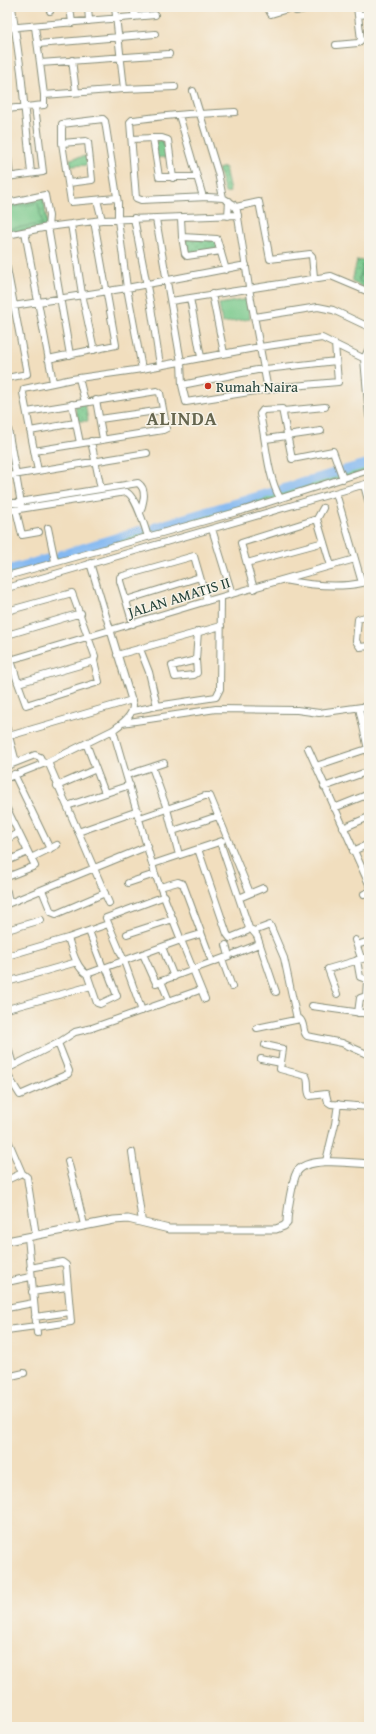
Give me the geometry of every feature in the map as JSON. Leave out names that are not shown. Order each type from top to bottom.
[{"type":"main road","points":[[7,1241],[84,1225],[128,1219],[169,1229],[276,1229],[287,1223],[291,1194],[297,1172],[307,1165],[326,1161],[369,1164]]},
{"type":"street","points":[[12,7],[31,173]]},
{"type":"street","points":[[70,7],[72,23]]},
{"type":"street","points":[[88,7],[89,21]]},
{"type":"street","points":[[115,7],[124,88]]},
{"type":"street","points":[[133,7],[135,17]]},
{"type":"street","points":[[267,7],[271,14],[294,7],[296,11],[312,7]]},
{"type":"street","points":[[336,45],[360,42],[359,15],[357,7]]},
{"type":"street","points":[[359,15],[369,14]]},
{"type":"street","points":[[7,28],[155,15]]},
{"type":"street","points":[[7,109],[44,105],[35,26]]},
{"type":"street","points":[[38,44],[155,34]]},
{"type":"street","points":[[40,64],[72,60],[169,54]]},
{"type":"street","points":[[72,60],[76,92]]},
{"type":"street","points":[[44,95],[124,88],[175,87]]},
{"type":"street","points":[[193,91],[226,200],[228,216]]},
{"type":"street","points":[[7,149],[9,177],[42,172],[43,170],[35,106]]},
{"type":"street","points":[[236,112],[194,113],[130,120],[136,198],[141,200],[203,197],[226,200],[236,207],[268,390]]},
{"type":"street","points":[[179,115],[203,197]]},
{"type":"street","points":[[116,198],[71,202],[62,144],[62,124],[104,120],[116,198],[127,288],[142,369]]},
{"type":"street","points":[[153,138],[159,176],[161,178],[197,177]]},
{"type":"street","points":[[132,139],[162,138],[168,140],[173,178]]},
{"type":"street","points":[[62,144],[88,142],[92,180],[69,183]]},
{"type":"street","points":[[7,203],[45,195],[49,216],[48,227],[59,298],[70,355]]},
{"type":"street","points":[[97,200],[102,220]]},
{"type":"street","points":[[236,207],[259,202],[270,259],[311,255],[314,277]]},
{"type":"street","points":[[7,235],[48,227],[102,220],[238,215]]},
{"type":"street","points":[[134,218],[147,284],[160,365]]},
{"type":"street","points":[[156,218],[181,362],[182,385],[185,401],[188,403],[268,390],[338,382],[335,344]]},
{"type":"street","points":[[181,218],[182,237],[185,254],[187,256],[221,251]]},
{"type":"street","points":[[48,359],[116,345],[94,221]]},
{"type":"street","points":[[71,224],[82,294],[94,350]]},
{"type":"street","points":[[25,232],[53,382]]},
{"type":"street","points":[[182,237],[213,237],[217,239],[226,270]]},
{"type":"street","points":[[10,307],[37,301],[167,281],[246,265]]},
{"type":"street","points":[[7,268],[10,307],[30,387]]},
{"type":"street","points":[[171,301],[314,277],[331,276],[369,292]]},
{"type":"street","points":[[212,294],[224,353]]},
{"type":"street","points":[[190,298],[201,357]]},
{"type":"street","points":[[255,317],[318,307],[333,310],[369,326]]},
{"type":"street","points":[[38,471],[24,389],[53,382],[142,369],[224,353],[322,338],[367,360]]},
{"type":"street","points":[[369,348],[367,360],[369,416]]},
{"type":"street","points":[[182,385],[264,370],[336,361]]},
{"type":"street","points":[[7,378],[27,374]]},
{"type":"street","points":[[79,378],[85,402]]},
{"type":"street","points":[[27,412],[157,391],[160,393],[166,425],[165,429],[34,451]]},
{"type":"street","points":[[96,400],[103,439]]},
{"type":"street","points":[[72,404],[80,443]]},
{"type":"street","points":[[278,493],[272,477],[261,413],[263,410],[282,408],[283,411],[325,407]]},
{"type":"street","points":[[100,419],[163,410]]},
{"type":"street","points":[[283,411],[292,459],[331,450],[336,457],[341,475]]},
{"type":"street","points":[[30,431],[75,423]]},
{"type":"street","points":[[7,425],[9,453],[16,474],[20,502],[19,509],[22,535],[39,532]]},
{"type":"street","points":[[266,439],[321,431]]},
{"type":"street","points":[[91,441],[100,490]]},
{"type":"street","points":[[7,476],[147,453]]},
{"type":"street","points":[[7,576],[54,558],[147,534],[278,493],[310,488],[341,475],[369,470]]},
{"type":"street","points":[[7,504],[138,483],[143,490],[144,498],[140,513]]},
{"type":"street","points":[[7,588],[366,484],[369,504]]},
{"type":"street","points":[[7,511],[126,492],[130,495],[140,513],[147,534]]},
{"type":"street","points":[[336,493],[362,583]]},
{"type":"street","points":[[324,508],[318,519],[331,566]]},
{"type":"street","points":[[254,589],[241,546],[243,542],[318,519]]},
{"type":"street","points":[[48,528],[54,558]]},
{"type":"street","points":[[212,529],[232,594]]},
{"type":"street","points":[[247,563],[324,542]]},
{"type":"street","points":[[133,624],[120,581],[120,577],[123,576],[193,556],[207,601]]},
{"type":"street","name":"JALAN AMATIS II","points":[[9,661],[207,601],[254,589],[355,559]]},
{"type":"street","points":[[90,563],[132,700],[133,710]]},
{"type":"street","points":[[126,600],[200,576]]},
{"type":"street","points":[[283,580],[336,585],[351,585],[369,581]]},
{"type":"street","points":[[7,611],[72,593],[95,656],[94,661],[99,682],[26,705],[9,661],[7,647]]},
{"type":"street","points":[[7,778],[113,730],[122,723],[133,710],[214,698],[218,695],[221,598]]},
{"type":"street","points":[[7,635],[80,613]]},
{"type":"street","points":[[369,616],[358,619],[356,641],[360,646],[369,646]]},
{"type":"street","points":[[117,655],[198,631],[221,626]]},
{"type":"street","points":[[196,660],[172,666],[176,678],[196,674],[198,631]]},
{"type":"street","points":[[140,649],[149,672],[157,706]]},
{"type":"street","points":[[18,683],[94,661]]},
{"type":"street","points":[[214,698],[216,709]]},
{"type":"street","points":[[16,762],[8,732],[132,700]]},
{"type":"street","points":[[122,723],[216,709],[297,710],[319,713],[369,706]]},
{"type":"street","points":[[316,766],[368,752],[366,731],[359,708]]},
{"type":"street","points":[[113,730],[139,814],[155,874],[205,999]]},
{"type":"street","points":[[86,743],[105,793]]},
{"type":"street","points":[[308,748],[342,828],[369,884]]},
{"type":"street","points":[[7,766],[35,755],[40,757],[44,762],[67,806],[109,903]]},
{"type":"street","points":[[127,775],[164,763]]},
{"type":"street","points":[[152,767],[167,809],[179,855]]},
{"type":"street","points":[[57,786],[96,769]]},
{"type":"street","points":[[324,787],[369,771]]},
{"type":"street","points":[[14,774],[50,849]]},
{"type":"street","points":[[67,806],[130,784]]},
{"type":"street","points":[[334,808],[369,794]]},
{"type":"street","points":[[78,832],[139,814],[167,809],[207,796],[211,798],[250,893]]},
{"type":"street","points":[[7,810],[35,866],[7,877]]},
{"type":"street","points":[[173,831],[218,816]]},
{"type":"street","points":[[342,828],[369,817]]},
{"type":"street","points":[[7,839],[18,833]]},
{"type":"street","points":[[153,864],[228,840]]},
{"type":"street","points":[[220,842],[239,898],[251,930],[259,944],[276,992]]},
{"type":"street","points":[[353,851],[369,844]]},
{"type":"street","points":[[7,861],[50,849],[57,845]]},
{"type":"street","points":[[7,892],[8,903],[148,846]]},
{"type":"street","points":[[198,849],[228,937],[230,938],[247,931],[270,925],[284,958],[297,1019]]},
{"type":"street","points":[[362,871],[369,868]]},
{"type":"street","points":[[128,883],[155,874]]},
{"type":"street","points":[[160,887],[178,882],[182,883],[212,962]]},
{"type":"street","points":[[239,898],[263,888]]},
{"type":"street","points":[[42,890],[52,912],[56,914],[104,893]]},
{"type":"street","points":[[142,1011],[124,961],[106,919],[107,917],[165,896]]},
{"type":"street","points":[[127,934],[173,919]]},
{"type":"street","points":[[7,930],[41,920]]},
{"type":"street","points":[[7,956],[68,938],[108,924]]},
{"type":"street","points":[[68,938],[77,962],[83,972],[87,974],[98,1004],[117,996],[89,931]]},
{"type":"street","points":[[87,974],[201,934]]},
{"type":"street","points":[[358,1013],[360,998],[366,996],[367,981],[366,979],[360,977],[356,943],[369,941]]},
{"type":"street","points":[[234,954],[259,944]]},
{"type":"street","points":[[144,954],[154,982],[156,983],[230,955],[226,945]]},
{"type":"street","points":[[162,947],[174,977]]},
{"type":"street","points":[[337,994],[328,969],[369,957]]},
{"type":"street","points":[[222,959],[232,986]]},
{"type":"street","points":[[7,982],[77,962]]},
{"type":"street","points":[[161,981],[169,1001]]},
{"type":"street","points":[[7,1009],[91,986]]},
{"type":"street","points":[[7,1069],[13,1064],[58,1043],[75,1032],[142,1011],[197,991]]},
{"type":"street","points":[[312,1006],[369,1014]]},
{"type":"street","points":[[257,1028],[297,1019],[302,1021],[304,1034],[307,1036],[342,1043],[369,1055]]},
{"type":"street","points":[[7,1074],[20,1095],[68,1074],[69,1071],[58,1043]]},
{"type":"street","points":[[7,1044],[13,1064]]},
{"type":"street","points":[[265,1045],[283,1049],[281,1070],[303,1074],[307,1077],[308,1092],[310,1096],[326,1094],[328,1102],[369,1107]]},
{"type":"street","points":[[261,1059],[281,1063]]},
{"type":"street","points":[[326,1161],[336,1124],[338,1104]]},
{"type":"street","points":[[7,1138],[22,1173],[27,1177],[36,1235]]},
{"type":"street","points":[[132,1152],[142,1222]]},
{"type":"street","points":[[68,1161],[84,1225]]},
{"type":"street","points":[[7,1180],[22,1173]]},
{"type":"street","points":[[28,1237],[30,1277],[36,1329]]},
{"type":"street","points":[[7,1330],[36,1329],[71,1322],[66,1265],[64,1263],[30,1268]]},
{"type":"street","points":[[7,1282],[30,1277]]},
{"type":"street","points":[[32,1292],[67,1287]]},
{"type":"street","points":[[7,1308],[33,1303]]},
{"type":"street","points":[[34,1317],[70,1312]]},
{"type":"street","points":[[7,1377],[24,1373]]},
{"type":"green space","points":[[162,140],[167,157],[157,158],[154,142]]},
{"type":"green space","points":[[86,156],[87,165],[71,166],[70,159]]},
{"type":"green space","points":[[225,167],[230,192],[225,193],[218,169]]},
{"type":"green space","points":[[44,196],[47,227],[7,234],[7,204]]},
{"type":"green space","points":[[38,203],[42,224],[7,229],[7,208]]},
{"type":"green space","points":[[183,238],[216,240],[218,251],[188,256]]},
{"type":"green space","points":[[357,260],[369,262],[369,290],[352,282]]},
{"type":"green space","points":[[363,265],[369,267],[369,286],[359,281]]},
{"type":"green space","points":[[248,299],[250,319],[222,323],[219,304]]},
{"type":"green space","points":[[85,403],[88,421],[78,421],[75,406]]},
{"type":"green space","points":[[369,463],[369,470],[289,495],[7,576],[7,570]]},
{"type":"waterway","points":[[344,470],[369,463]]},
{"type":"waterway","points":[[282,489],[337,472]]},
{"type":"waterway","points":[[155,527],[272,492]]},
{"type":"waterway","points":[[60,555],[141,530]]},
{"type":"waterway","points":[[7,570],[50,558]]},
{"type":"place","name":"Rumah Naira","points":[[208,386]]},
{"type":"district","name":"ALINDA","points":[[182,418]]}]
